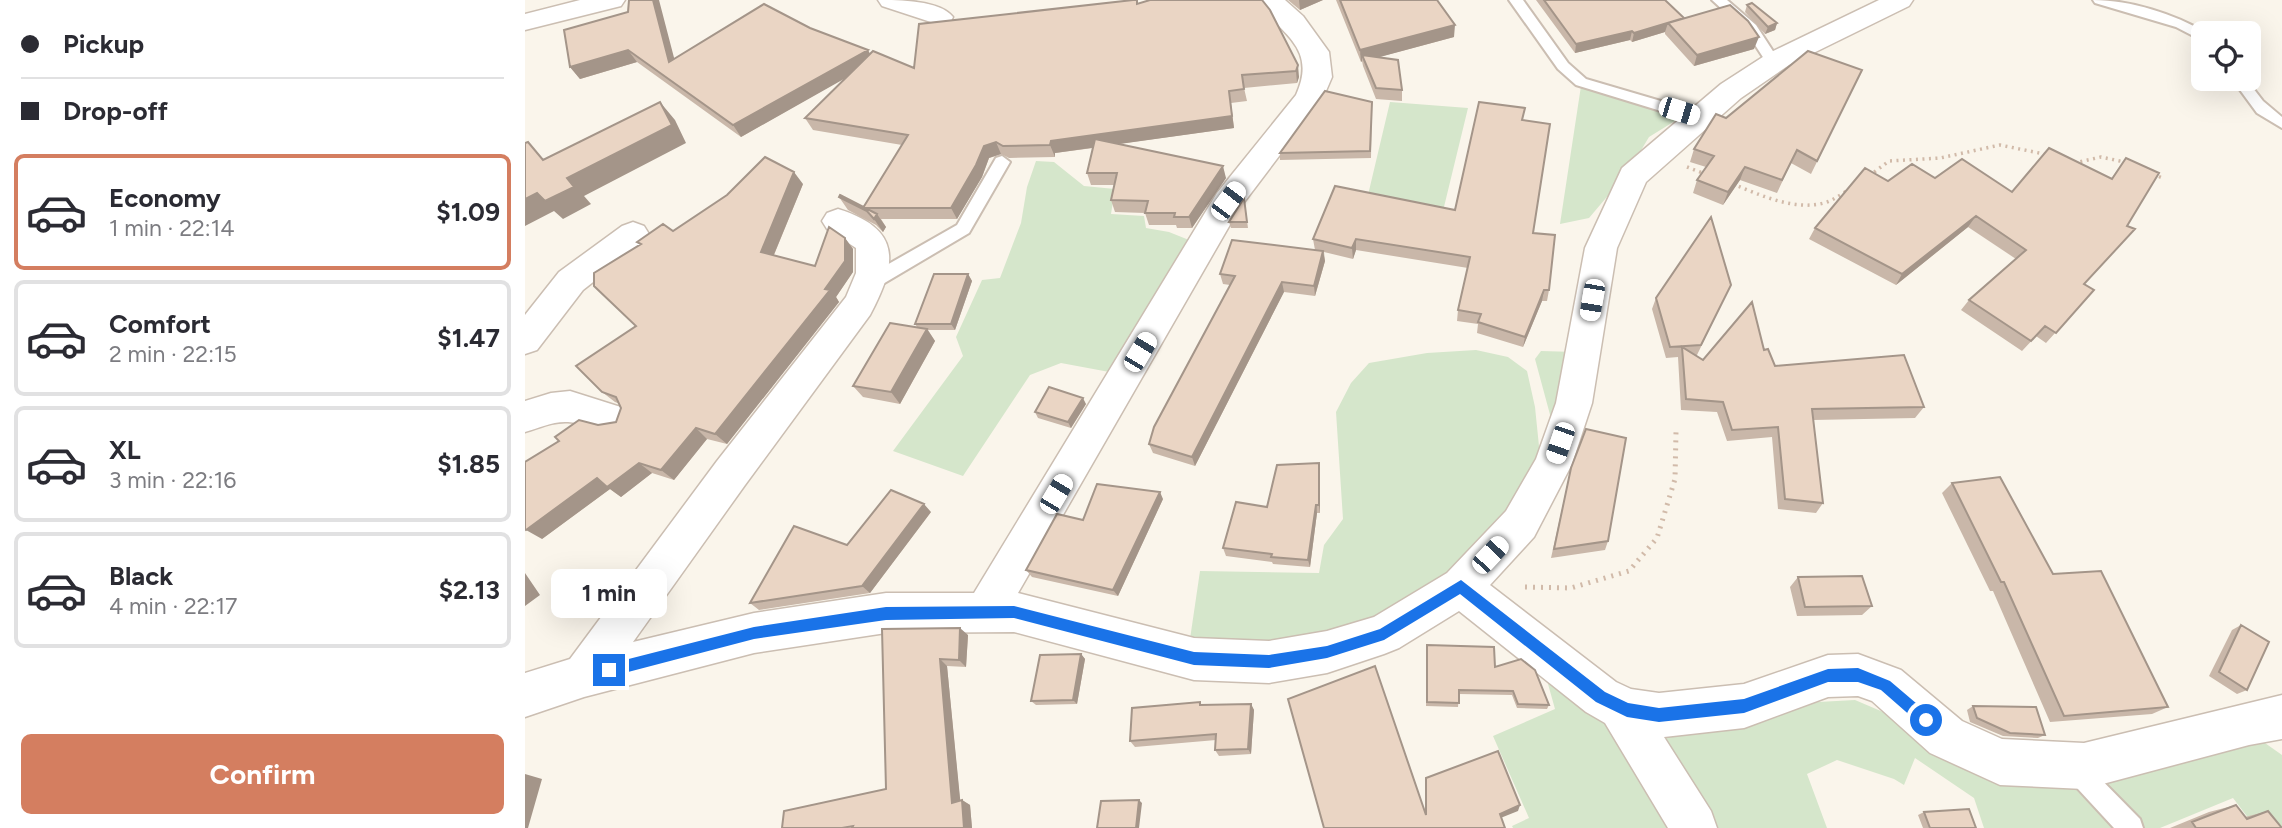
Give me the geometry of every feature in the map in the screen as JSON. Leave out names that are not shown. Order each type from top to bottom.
[{"type":"street","points":[[525,22],[613,0]]},
{"type":"street","points":[[891,0],[940,17]]},
{"type":"street","points":[[985,612],[1228,201],[1309,98],[1318,77],[1315,52],[1293,22],[1270,0]]},
{"type":"street","points":[[525,695],[584,676],[767,631],[886,613],[1014,612],[1194,659],[1269,662],[1327,652],[1384,634],[1461,586],[1520,524],[1553,464],[1574,403],[1601,248],[1633,176],[1731,91],[1775,65],[1780,59],[1900,0]]},
{"type":"street","points":[[584,676],[731,473],[857,306],[870,283],[875,254],[866,238],[838,220]]},
{"type":"street","points":[[525,340],[571,281],[633,234]]},
{"type":"street","points":[[525,417],[552,406],[577,405],[614,420]]},
{"type":"street","points":[[1461,586],[1601,697],[1621,707],[1659,715],[1744,706],[1828,676],[1858,675],[1886,685],[1945,737],[2000,762],[2084,766],[2249,723],[2282,717]]},
{"type":"street","points":[[1621,707],[1694,828]]},
{"type":"lane","points":[[1516,0],[1563,66],[1581,82],[1700,118]]},
{"type":"lane","points":[[1719,0],[1751,28],[1775,65]]},
{"type":"lane","points":[[2100,0],[2181,24],[2191,30]]},
{"type":"lane","points":[[2246,91],[2253,102],[2282,123]]},
{"type":"lane","points":[[870,283],[963,229],[1002,162]]},
{"type":"lane","points":[[2071,764],[2131,828]]},
{"type":"path","points":[[1733,184],[1771,198],[1825,203],[1861,183],[1889,161],[1940,158],[2000,145],[2029,149],[2051,156]]},
{"type":"path","points":[[1656,156],[1707,175]]},
{"type":"path","points":[[2062,160],[2073,163],[2098,156],[2115,157],[2140,168]]},
{"type":"path","points":[[2152,174],[2165,179]]},
{"type":"path","points":[[1461,586],[1571,588],[1629,571],[1657,538],[1675,478],[1677,432]]},
{"type":"green space","points":[[1581,86],[1683,116],[1649,137],[1628,172],[1589,218],[1560,224]]},
{"type":"green space","points":[[1390,102],[1468,108],[1443,211],[1368,195]]},
{"type":"green space","points":[[1036,161],[1054,162],[1084,186],[1115,189],[1111,214],[1144,216],[1146,228],[1169,232],[1199,244],[1120,374],[1061,363],[1030,375],[963,476],[893,451],[963,356],[956,337],[982,280],[1000,278],[1021,223],[1027,187]]},
{"type":"green space","points":[[1476,350],[1508,357],[1527,371],[1535,407],[1540,456],[1498,523],[1441,580],[1372,626],[1308,641],[1233,644],[1190,639],[1200,571],[1319,573],[1324,545],[1343,519],[1336,412],[1351,383],[1369,363],[1427,353]]},
{"type":"green space","points":[[1541,351],[1576,352],[1552,422],[1535,359]]},
{"type":"green space","points":[[1543,666],[1604,719],[1675,828],[1513,828],[1512,826],[1529,818],[1493,736],[1555,709]]},
{"type":"green space","points":[[1855,700],[1916,726],[2064,777],[2114,828],[1984,828],[1974,798],[1915,758],[1904,785],[1894,779],[1837,760],[1807,774],[1827,828],[1710,828],[1647,733],[1755,720],[1818,702]]},
{"type":"green space","points":[[2255,736],[2282,755],[2282,828],[2256,828],[2233,798],[2160,828],[2138,828],[2087,772]]},
{"type":"building","points":[[629,0],[653,0],[669,62],[764,4],[810,28],[868,50],[733,125],[628,50],[570,67],[564,30],[628,12]]},
{"type":"building","points":[[1137,0],[1137,4],[1150,0],[1262,0],[1270,10],[1298,65],[1296,71],[1242,75],[1244,89],[1229,91],[1232,116],[1051,141],[1050,145],[1003,146],[996,142],[984,146],[951,208],[863,208],[908,135],[805,118],[873,51],[914,68],[919,24]]},
{"type":"building","points":[[1340,0],[1437,0],[1455,25],[1360,50]]},
{"type":"building","points":[[1544,0],[1665,0],[1684,18],[1634,33],[1632,31],[1576,44]]},
{"type":"building","points":[[1752,3],[1777,23],[1768,27],[1747,5]]},
{"type":"building","points":[[1730,5],[1748,21],[1759,37],[1697,55],[1668,23]]},
{"type":"building","points":[[1808,51],[1862,70],[1817,161],[1797,150],[1782,180],[1745,167],[1728,192],[1697,180],[1714,156],[1694,149],[1716,114],[1726,118]]},
{"type":"building","points":[[1362,55],[1398,60],[1402,90],[1376,88]]},
{"type":"building","points":[[1325,91],[1372,102],[1370,151],[1280,153]]},
{"type":"building","points":[[660,102],[672,125],[567,178],[574,187],[545,201],[537,193],[525,199],[525,143],[528,142],[543,160]]},
{"type":"building","points":[[1479,102],[1525,108],[1522,120],[1550,124],[1533,233],[1555,235],[1549,290],[1544,290],[1525,337],[1478,322],[1481,314],[1458,310],[1470,257],[1356,239],[1352,248],[1313,239],[1335,186],[1455,210]]},
{"type":"building","points":[[1095,139],[1223,166],[1189,217],[1174,217],[1175,213],[1145,213],[1148,201],[1111,200],[1117,173],[1087,173]]},
{"type":"building","points":[[2049,148],[2112,179],[2126,158],[2159,173],[2127,226],[2135,229],[2084,284],[2094,290],[2056,333],[2045,326],[2031,341],[1969,300],[2026,250],[1976,216],[1902,274],[1815,228],[1865,168],[1888,181],[1912,164],[1935,178],[1962,159],[2012,192]]},
{"type":"building","points":[[765,157],[794,172],[761,252],[815,266],[829,227],[845,238],[845,261],[825,289],[830,290],[715,434],[696,428],[661,470],[639,463],[607,487],[597,478],[526,530],[525,462],[559,441],[555,437],[579,420],[598,425],[616,422],[621,408],[616,397],[602,392],[576,366],[636,326],[594,286],[594,273],[641,244],[637,242],[663,224],[673,231],[727,195]]},
{"type":"building","points":[[840,195],[877,214],[874,219],[867,211],[839,197]]},
{"type":"building","points":[[1244,198],[1247,222],[1229,222]]},
{"type":"building","points":[[1711,217],[1731,285],[1701,345],[1670,347],[1656,298]]},
{"type":"building","points":[[1232,240],[1323,251],[1314,286],[1282,282],[1192,457],[1149,444],[1154,427],[1235,276],[1220,274]]},
{"type":"building","points":[[934,274],[968,274],[951,324],[915,324]]},
{"type":"building","points":[[1752,302],[1764,350],[1768,349],[1775,366],[1904,355],[1924,407],[1812,409],[1823,503],[1785,499],[1778,427],[1732,430],[1723,402],[1686,399],[1682,347],[1703,360]]},
{"type":"building","points":[[890,323],[927,329],[891,392],[853,386]]},
{"type":"building","points":[[1049,387],[1083,398],[1068,422],[1035,412]]},
{"type":"building","points":[[1586,429],[1626,438],[1608,541],[1554,549],[1571,468]]},
{"type":"building","points":[[1319,463],[1319,505],[1316,505],[1308,560],[1271,557],[1272,554],[1223,548],[1236,502],[1267,507],[1277,465]]},
{"type":"building","points":[[2000,477],[2053,574],[2101,571],[2168,707],[2064,716],[2004,582],[2001,582],[1952,483]]},
{"type":"building","points":[[1097,484],[1160,492],[1113,590],[1026,570],[1057,514],[1083,520]]},
{"type":"building","points":[[891,490],[924,504],[862,586],[750,603],[794,526],[847,545]]},
{"type":"building","points":[[1862,576],[1872,606],[1805,607],[1798,577]]},
{"type":"building","points":[[2241,625],[2269,642],[2247,690],[2219,672]]},
{"type":"building","points":[[960,628],[959,660],[940,659],[952,803],[962,800],[964,828],[782,828],[784,811],[886,789],[882,629]]},
{"type":"building","points":[[1427,645],[1494,647],[1495,667],[1521,659],[1535,670],[1549,705],[1518,704],[1513,691],[1459,690],[1459,703],[1427,702]]},
{"type":"building","points":[[1081,654],[1073,700],[1031,701],[1040,655]]},
{"type":"building","points":[[1375,666],[1426,815],[1426,778],[1498,751],[1520,805],[1500,814],[1505,828],[1324,828],[1288,699]]},
{"type":"building","points":[[1200,702],[1200,705],[1251,704],[1248,749],[1215,750],[1216,734],[1130,741],[1132,708]]},
{"type":"building","points":[[1973,706],[2036,707],[2045,735],[2010,733],[1977,718]]},
{"type":"building","points":[[1139,800],[1136,828],[1097,828],[1101,801]]},
{"type":"building","points":[[2236,805],[2247,819],[2268,811],[2282,828],[2196,828],[2192,822]]},
{"type":"building","points":[[1969,809],[1976,828],[1930,828],[1924,812]]},
{"type":"route","points":[[609,670],[754,633],[886,613],[1014,612],[1194,659],[1269,662],[1327,652],[1384,634],[1461,586],[1601,697],[1627,710],[1659,715],[1744,706],[1828,676],[1858,675],[1886,685],[1926,720]]}]
